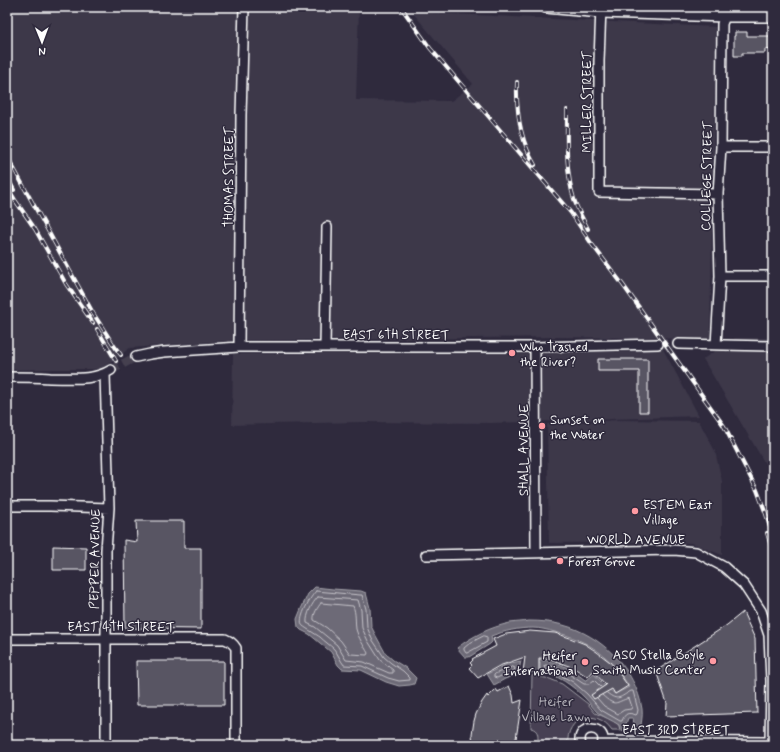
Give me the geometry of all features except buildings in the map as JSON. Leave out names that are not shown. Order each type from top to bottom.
[{"type":"main road","points":[[546,7],[601,10],[726,12],[773,16]]},
{"type":"street","name":"THOMAS STREET","points":[[238,347],[244,7]]},
{"type":"street","name":"MILLER STREET","points":[[601,10],[599,61],[599,192],[718,194]]},
{"type":"street","name":"COLLEGE STREET","points":[[716,345],[720,276],[718,194],[721,147],[722,24],[726,12]]},
{"type":"street","points":[[721,147],[773,147]]},
{"type":"street","points":[[325,347],[327,227]]},
{"type":"street","points":[[720,276],[773,276]]},
{"type":"street","name":"EAST 6TH STREET","points":[[136,357],[164,352],[238,347],[535,347],[658,344]]},
{"type":"street","points":[[678,344],[773,346]]},
{"type":"street","name":"SHALL AVENUE","points":[[535,347],[536,553]]},
{"type":"street","name":"PEPPER AVENUE","points":[[7,377],[77,378],[91,377],[108,372],[106,745]]},
{"type":"street","points":[[7,506],[108,508]]},
{"type":"street","name":"WORLD AVENUE","points":[[426,555],[674,550],[696,552],[724,567],[744,585],[753,598],[761,611],[769,635],[772,742]]},
{"type":"street","name":"EAST 4TH STREET","points":[[7,639],[225,639],[236,648],[236,745]]},
{"type":"street","name":"EAST 3RD STREET","points":[[580,745],[580,736],[589,728],[593,728],[600,732],[603,743],[772,742]]},
{"type":"shaded area","points":[[7,7],[221,7],[359,9],[356,100],[451,101],[473,84],[412,12],[716,27],[710,339],[555,337],[227,341],[130,348],[101,369],[7,370]]},
{"type":"shaded area","points":[[735,338],[773,338],[773,477],[703,359]]},
{"type":"shaded area","points":[[663,349],[699,416],[492,423],[362,422],[232,425],[233,354]]},
{"type":"shaded area","name":"ESTEM East Village","points":[[619,420],[699,421],[715,451],[722,481],[722,555],[691,543],[549,543],[547,424]]},
{"type":"green space","name":"Heifer Village Lawn","points":[[532,675],[550,679],[562,684],[588,704],[595,713],[612,720],[619,725],[620,730],[612,730],[598,719],[590,717],[583,718],[576,722],[571,728],[568,735],[568,745],[521,745],[522,741],[538,741],[537,733],[531,728]]},
{"type":"water","points":[[315,587],[361,591],[366,593],[370,608],[371,626],[376,636],[386,654],[406,668],[416,678],[414,684],[399,686],[386,682],[361,670],[342,669],[331,652],[309,634],[301,630],[298,627],[297,619],[308,594]]},
{"type":"water","points":[[542,621],[563,625],[591,637],[603,645],[624,667],[632,680],[642,709],[640,730],[635,730],[633,718],[628,718],[624,730],[620,731],[619,725],[597,712],[585,698],[570,685],[553,675],[540,672],[540,663],[536,663],[537,659],[563,666],[585,680],[594,674],[615,694],[629,687],[615,667],[598,651],[567,635],[536,628],[527,628],[512,630],[491,636],[492,642],[490,644],[469,657],[465,657],[457,648],[475,636],[489,630],[510,623]]},
{"type":"water","points":[[521,661],[518,674],[494,685],[487,674],[507,664]]},
{"type":"tunnel","points":[[658,344],[678,344]]},
{"type":"tunnel","points":[[111,370],[136,357]]},
{"type":"railway","points":[[401,7],[430,48],[571,213],[591,243],[724,426],[757,490],[773,538]]},
{"type":"railway","points":[[517,82],[517,104],[522,135],[535,165]]},
{"type":"railway","points":[[567,110],[567,154],[569,177],[575,203],[588,229]]},
{"type":"railway","points":[[7,156],[93,313],[121,355]]},
{"type":"railway","points":[[7,177],[14,190]]},
{"type":"railway","points":[[7,186],[35,229],[66,284],[93,323]]},
{"type":"railway","points":[[97,329],[116,361]]},
{"type":"railway","points":[[767,533],[773,552]]},
{"type":"place","name":"Who Trashed the River?","points":[[512,353]]},
{"type":"place","name":"Sunset on the Water","points":[[542,426]]},
{"type":"place","name":"ESTEM East Village","points":[[635,511]]},
{"type":"place","name":"Forest Grove","points":[[560,561]]},
{"type":"place","name":"ASO Stella Boyle Smith Music Center","points":[[713,661]]},
{"type":"place","name":"Heifer International","points":[[585,662]]}]
